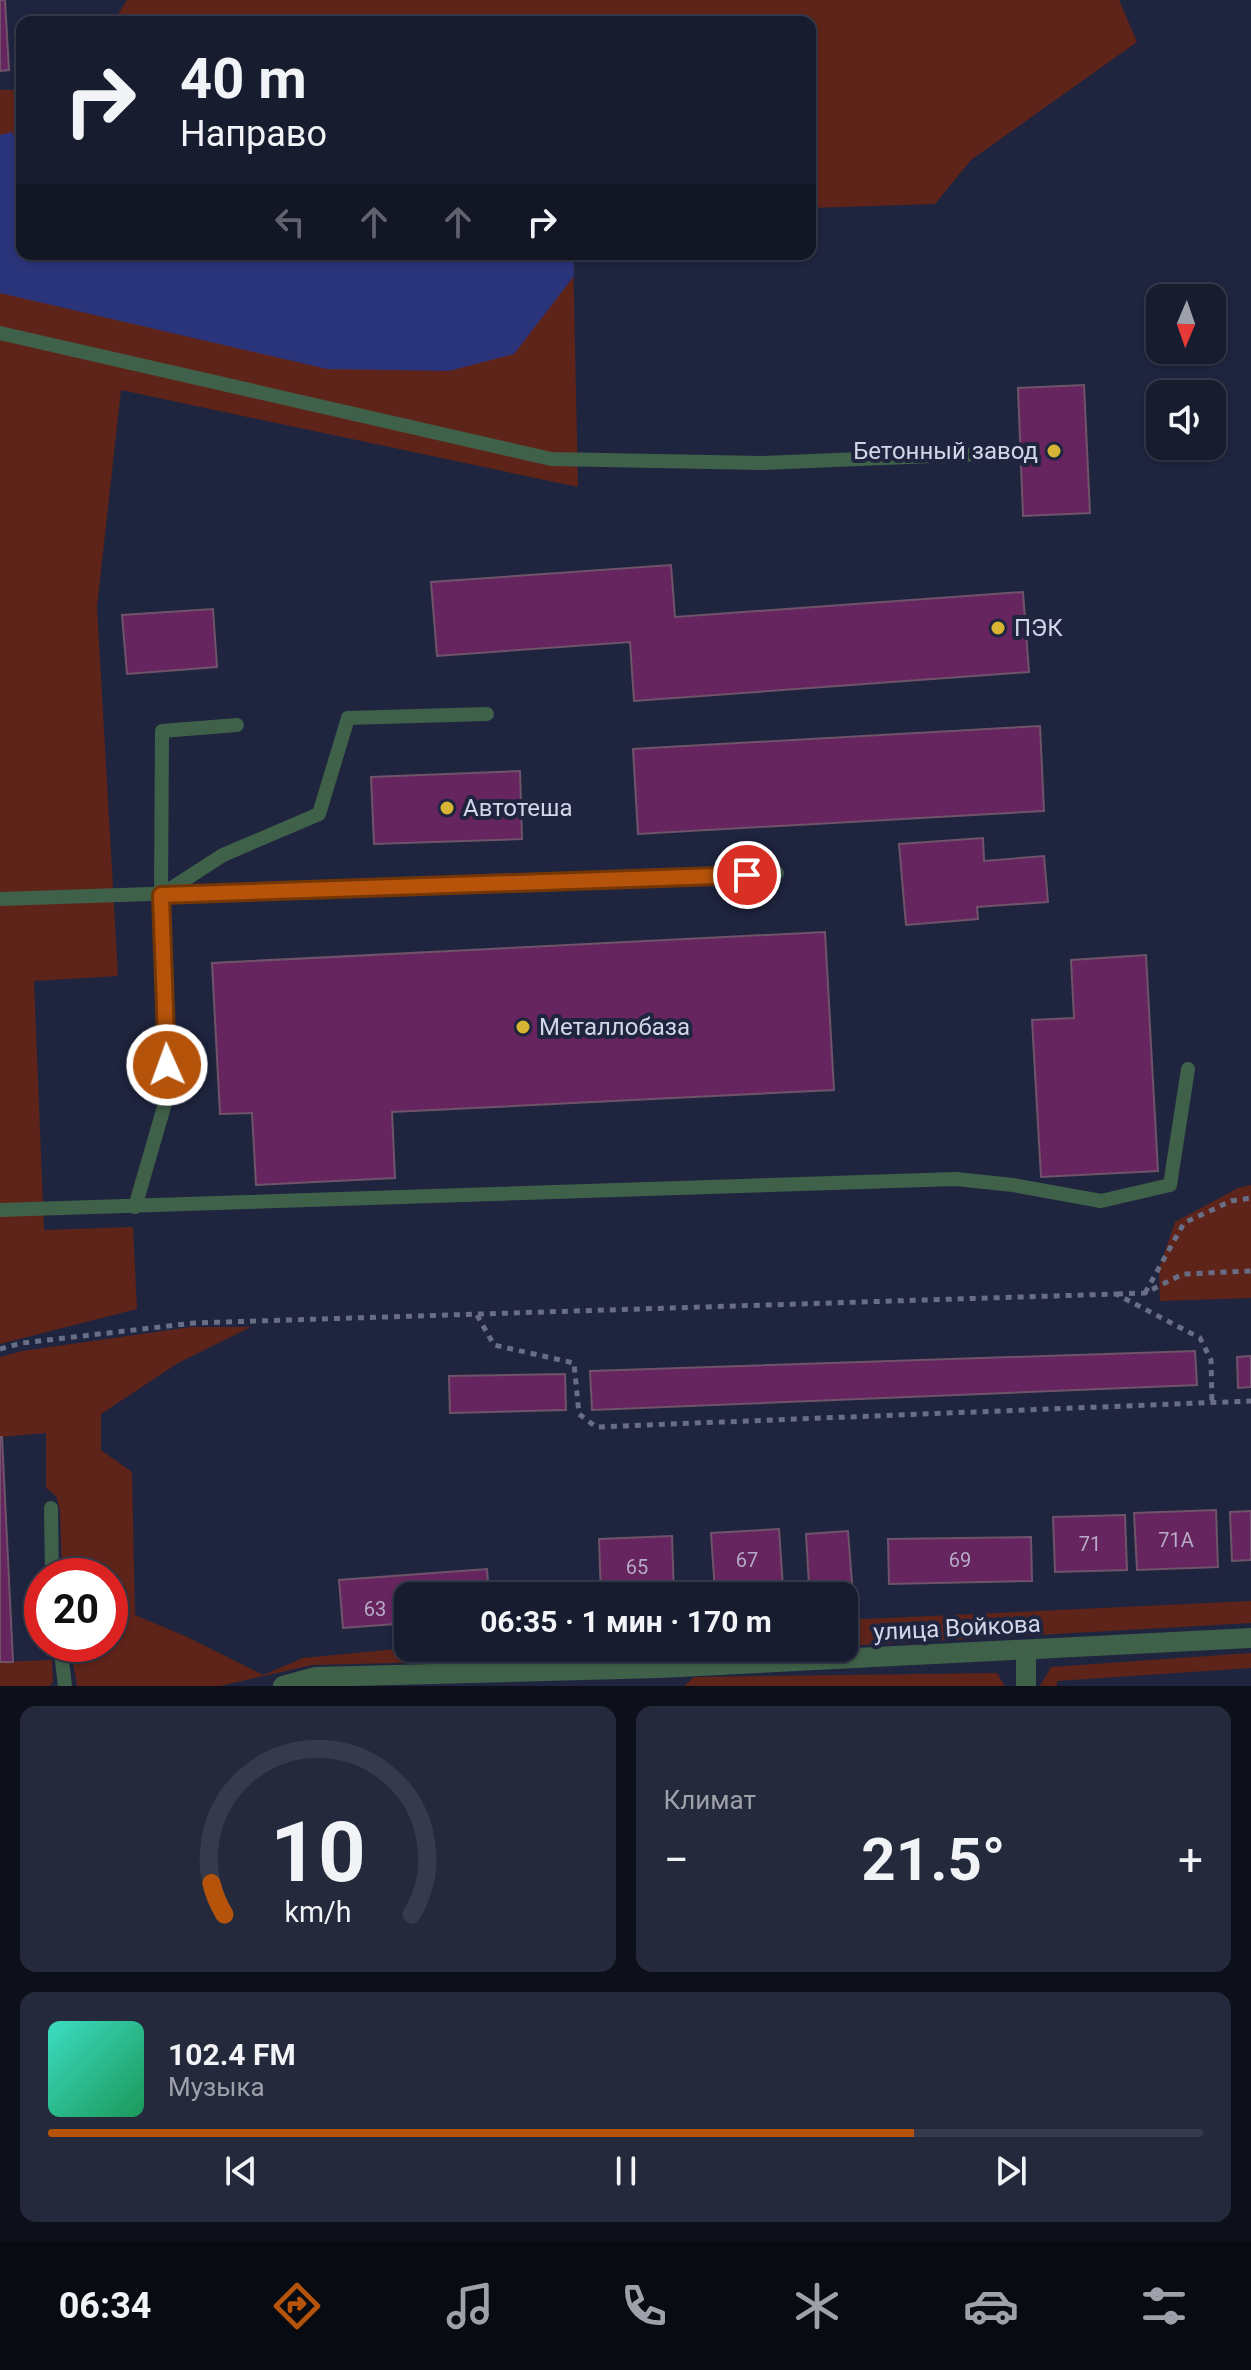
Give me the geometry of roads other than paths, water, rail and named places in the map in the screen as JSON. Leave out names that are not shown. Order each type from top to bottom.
[{"type":"street","name":"улица Войкова","points":[[283,1686],[316,1677],[658,1677],[1251,1638]]},
{"type":"street","points":[[1026,1651],[1026,1686]]},
{"type":"lane","points":[[0,333],[551,459],[762,463],[981,454]]},
{"type":"lane","points":[[161,895],[223,855],[319,814],[348,718],[487,714]]},
{"type":"lane","points":[[135,1207],[168,1093],[161,895],[162,731],[237,725]]},
{"type":"lane","points":[[0,899],[777,873]]},
{"type":"lane","points":[[0,1210],[956,1179],[1013,1185],[1101,1201],[1170,1185],[1188,1069]]},
{"type":"lane","points":[[51,1508],[52,1558]]},
{"type":"lane","points":[[62,1662],[65,1686]]},
{"type":"place","name":"Бетонный завод","points":[[1054,451]]},
{"type":"place","name":"ПЭК","points":[[998,628]]},
{"type":"place","name":"Автотеша","points":[[447,808]]},
{"type":"place","name":"Металлобаза","points":[[523,1027]]}]
